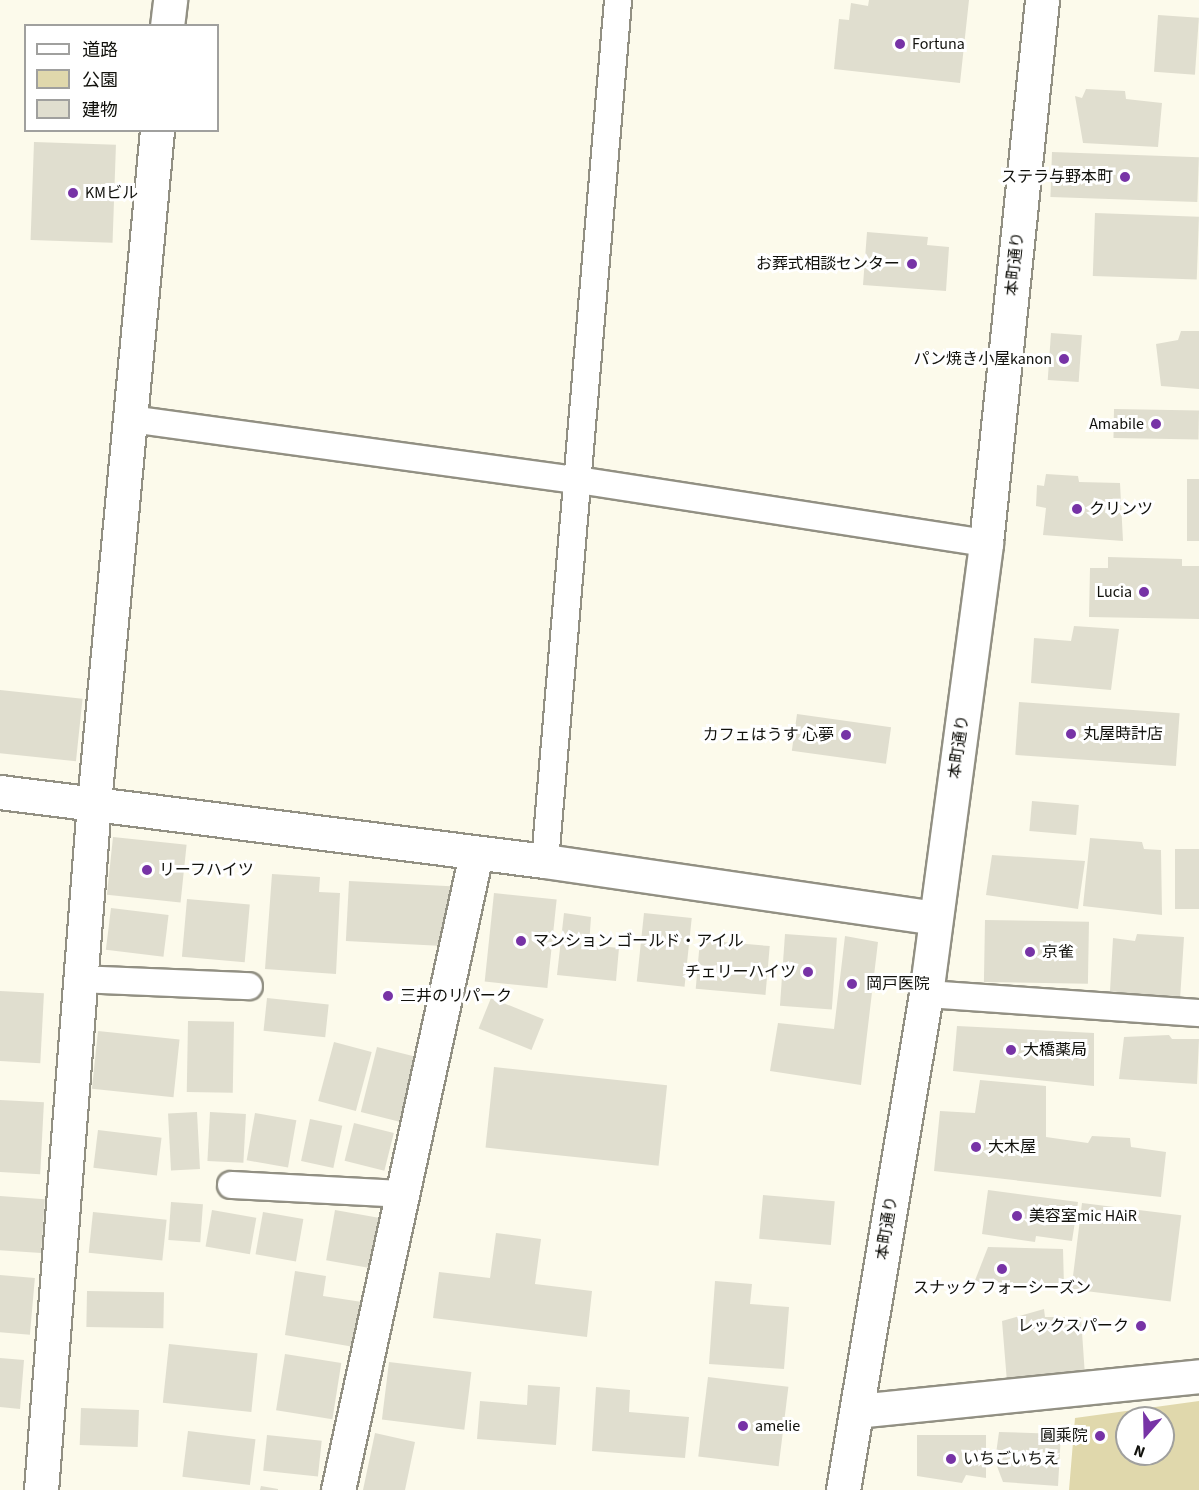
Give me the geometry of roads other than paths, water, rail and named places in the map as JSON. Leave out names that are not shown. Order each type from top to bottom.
[{"type":"street","points":[[167,24],[170,0]]},
{"type":"street","name":"本町通り","points":[[843,1490],[926,994],[986,543],[1042,0]]},
{"type":"street","points":[[40,1490],[94,803],[157,132]]},
{"type":"street","points":[[0,792],[545,861],[935,918]]},
{"type":"street","points":[[338,1490],[476,854]]},
{"type":"street","points":[[857,1411],[1199,1376]]},
{"type":"lane","points":[[545,861],[618,0]]},
{"type":"lane","points":[[130,419],[578,480],[986,543]]},
{"type":"lane","points":[[80,979],[249,986]]},
{"type":"lane","points":[[926,994],[1199,1014]]},
{"type":"lane","points":[[231,1185],[402,1194]]},
{"type":"place","name":"Fortuna","points":[[900,44]]},
{"type":"place","name":"ステラ与野本町","points":[[1125,177]]},
{"type":"place","name":"KMビル","points":[[73,193]]},
{"type":"place","name":"お葬式相談センター","points":[[912,264]]},
{"type":"place","name":"パン焼き小屋kanon","points":[[1064,359]]},
{"type":"place","name":"Amabile","points":[[1156,424]]},
{"type":"place","name":"クリンツ","points":[[1077,509]]},
{"type":"place","name":"Lucia","points":[[1144,592]]},
{"type":"place","name":"丸屋時計店","points":[[1071,734]]},
{"type":"place","name":"カフェはうす 心夢","points":[[846,735]]},
{"type":"place","name":"リーフハイツ","points":[[147,870]]},
{"type":"place","name":"マンション ゴールド・アイル","points":[[521,941]]},
{"type":"place","name":"京雀","points":[[1030,952]]},
{"type":"place","name":"チェリーハイツ","points":[[808,972]]},
{"type":"place","name":"岡戸医院","points":[[852,984]]},
{"type":"place","name":"三井のリパーク","points":[[388,996]]},
{"type":"place","name":"大橋薬局","points":[[1011,1050]]},
{"type":"place","name":"大木屋","points":[[976,1147]]},
{"type":"place","name":"美容室mic HAiR","points":[[1017,1216]]},
{"type":"place","name":"スナック フォーシーズン","points":[[1002,1269]]},
{"type":"place","name":"レックスパーク","points":[[1141,1326]]},
{"type":"place","name":"amelie","points":[[743,1426]]},
{"type":"place","name":"圓乘院","points":[[1100,1436]]},
{"type":"place","name":"いちごいちえ","points":[[951,1459]]}]
